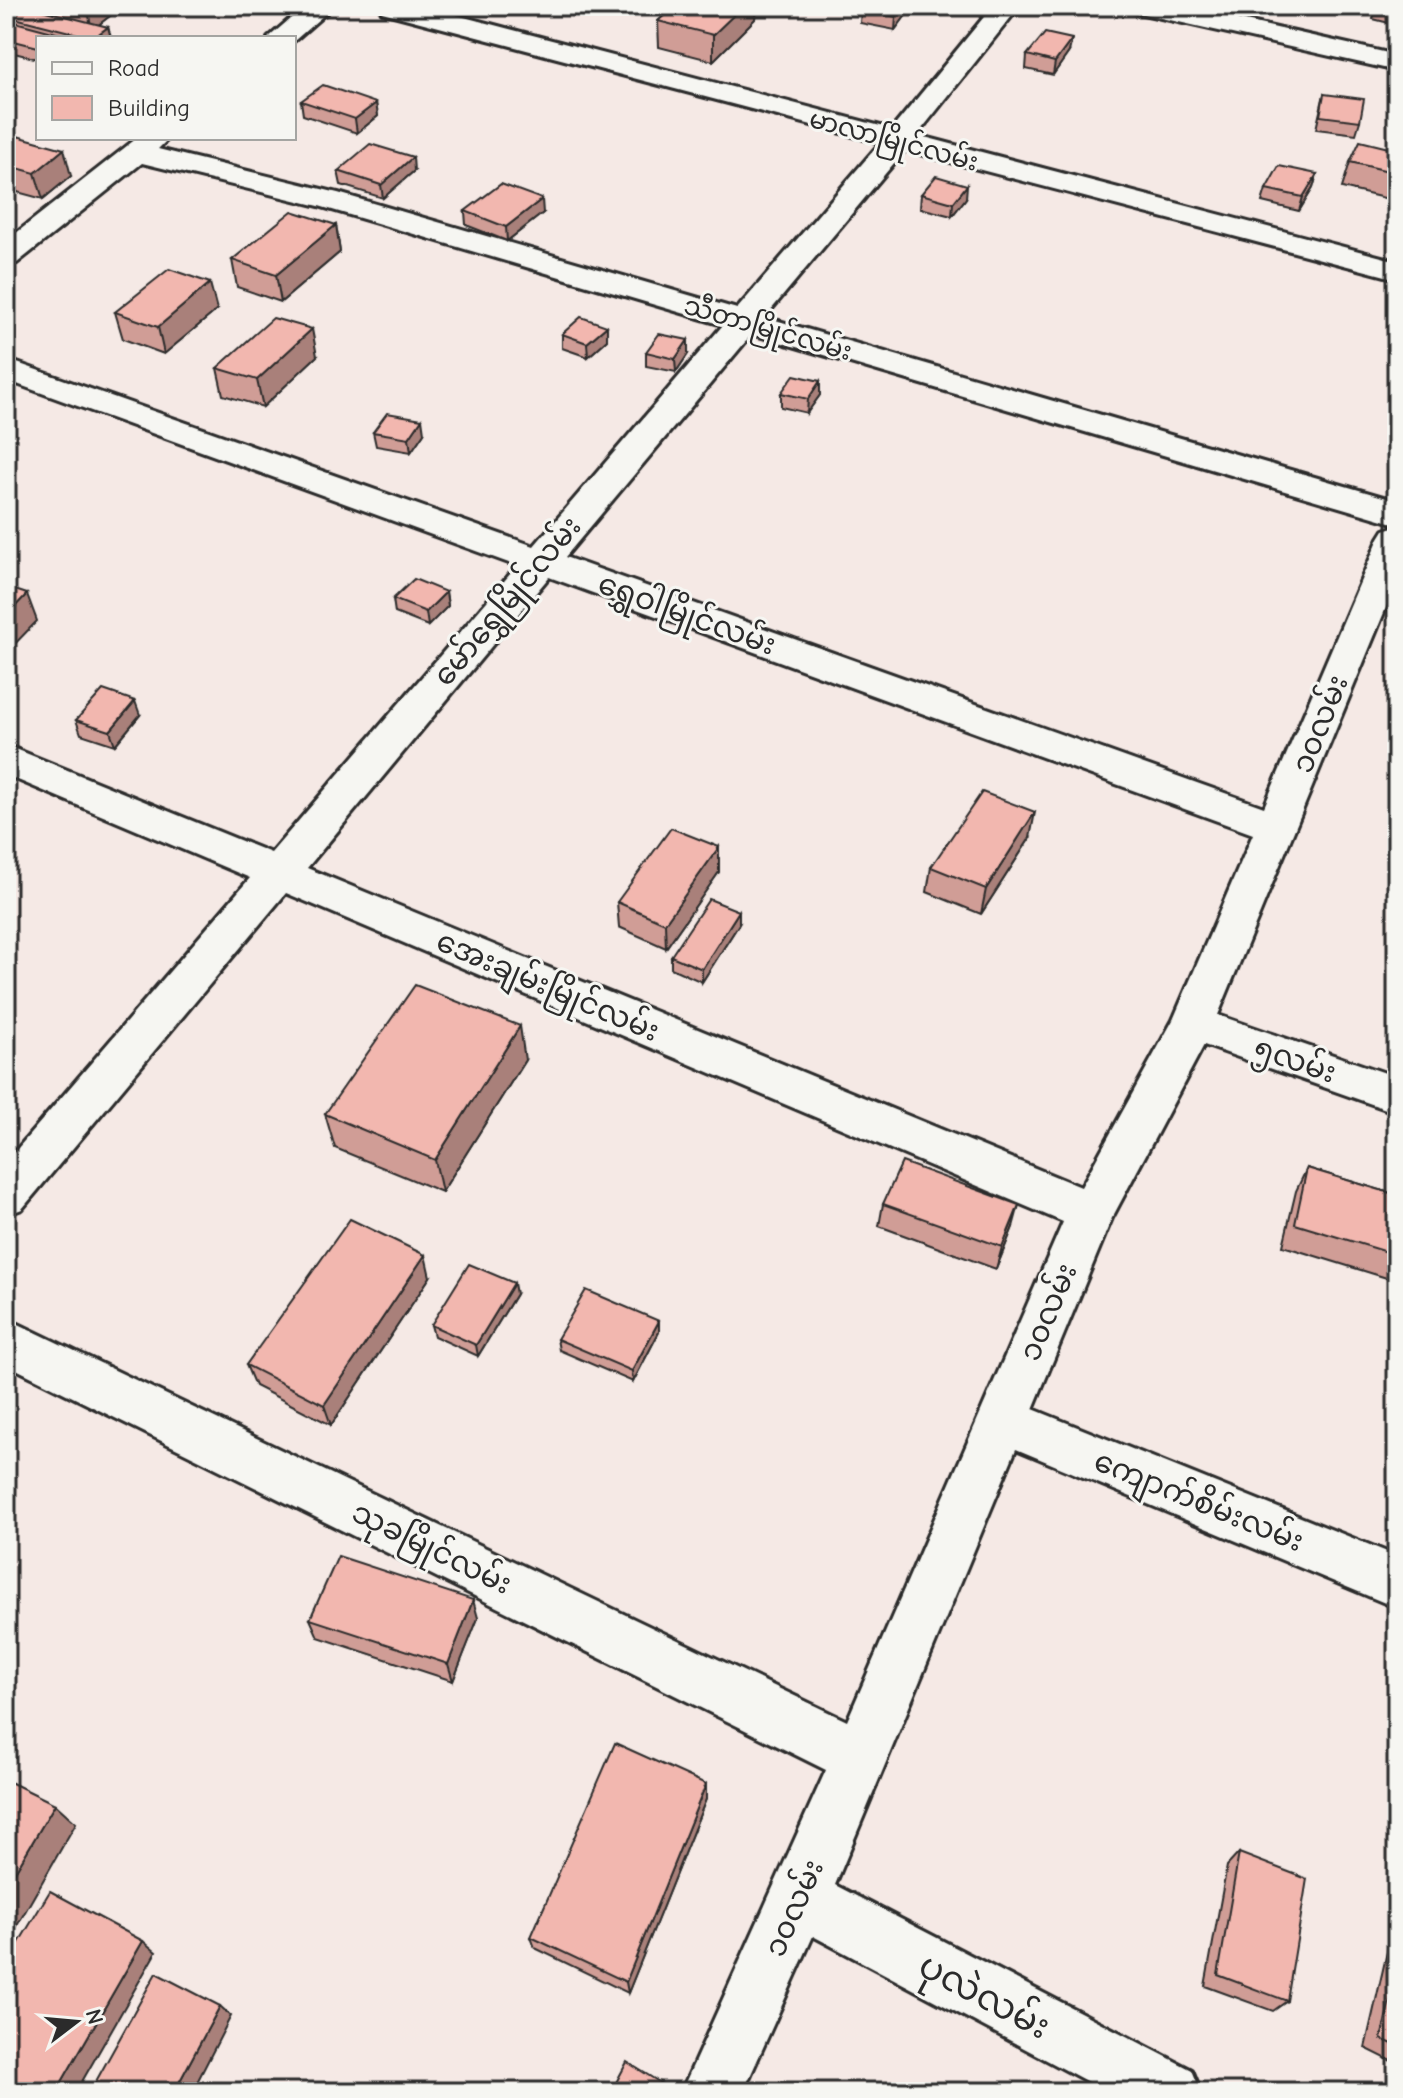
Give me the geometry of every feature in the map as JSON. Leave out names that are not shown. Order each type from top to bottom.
[{"type":"street","points":[[284,36],[321,6]]},
{"type":"street","name":"မာလာမြိုင်လမ်း","points":[[391,6],[1397,270]]},
{"type":"street","name":"မော်ရွှေမြိုင်လမ်း","points":[[6,1195],[897,141],[1007,6]]},
{"type":"street","points":[[1143,6],[1397,63]]},
{"type":"street","points":[[6,256],[146,145]]},
{"type":"street","name":"သီတာမြိုင်လမ်း","points":[[146,145],[1397,513]]},
{"type":"street","name":"ရွှေဝါမြိုင်လမ်း","points":[[6,369],[1278,827]]},
{"type":"street","name":"၁၀လမ်း","points":[[712,2092],[800,1898],[1091,1212],[1193,1024],[1397,538]]},
{"type":"street","name":"အေးချမ်းမြိုင်လမ်း","points":[[6,759],[1091,1212]]},
{"type":"street","name":"၅လမ်း","points":[[1193,1024],[1397,1095]]},
{"type":"street","name":"သုခမြိုင်လမ်း","points":[[6,1340],[858,1756]]},
{"type":"street","name":"ကျောက်စိမ်းလမ်း","points":[[1002,1420],[1397,1582]]},
{"type":"street","name":"ပုလဲလမ်း","points":[[800,1898],[1170,2092]]},
{"type":"building","points":[[26,6],[108,27],[96,36],[85,36],[11,17]]},
{"type":"building","points":[[49,6],[102,6],[89,16]]},
{"type":"building","points":[[675,6],[743,6],[713,35],[658,21]]},
{"type":"building","points":[[863,6],[904,6],[896,17],[861,10]]},
{"type":"building","points":[[1377,6],[1397,6],[1397,11]]},
{"type":"building","points":[[15,22],[68,36],[36,36],[36,46],[6,39],[6,29]]},
{"type":"building","points":[[1045,33],[1072,39],[1055,62],[1027,55]]},
{"type":"building","points":[[323,85],[376,103],[355,119],[301,101]]},
{"type":"building","points":[[1324,94],[1364,99],[1360,121],[1320,116]]},
{"type":"building","points":[[6,133],[64,149],[35,173],[6,165]]},
{"type":"building","points":[[1360,141],[1397,150],[1397,173],[1350,162]]},
{"type":"building","points":[[370,144],[413,157],[381,185],[338,171]]},
{"type":"building","points":[[1279,166],[1317,174],[1303,197],[1266,189]]},
{"type":"building","points":[[936,176],[967,185],[953,203],[921,194]]},
{"type":"building","points":[[501,184],[542,199],[506,227],[465,211]]},
{"type":"building","points":[[292,211],[336,225],[276,275],[232,260]]},
{"type":"building","points":[[169,269],[210,283],[158,327],[115,312]]},
{"type":"building","points":[[581,317],[607,326],[587,343],[562,334]]},
{"type":"building","points":[[273,318],[312,329],[257,380],[217,368]]},
{"type":"building","points":[[659,334],[688,340],[675,359],[646,352]]},
{"type":"building","points":[[794,375],[820,381],[808,399],[781,393]]},
{"type":"building","points":[[387,413],[422,419],[409,438],[373,432]]},
{"type":"building","points":[[414,579],[446,592],[426,612],[393,599]]},
{"type":"building","points":[[6,587],[27,594],[6,616]]},
{"type":"building","points":[[103,690],[135,701],[110,731],[76,720]]},
{"type":"building","points":[[982,792],[1035,812],[986,889],[931,867]]},
{"type":"building","points":[[671,828],[719,847],[665,923],[617,902]]},
{"type":"building","points":[[709,899],[739,911],[702,969],[671,956]]},
{"type":"building","points":[[415,985],[520,1026],[435,1160],[325,1114]]},
{"type":"building","points":[[902,1162],[1019,1205],[1002,1247],[883,1204]]},
{"type":"building","points":[[1307,1168],[1397,1195],[1397,1255],[1295,1224]]},
{"type":"building","points":[[350,1219],[425,1255],[324,1405],[246,1365]]},
{"type":"building","points":[[469,1264],[514,1283],[476,1345],[431,1325]]},
{"type":"building","points":[[586,1290],[659,1321],[632,1371],[557,1339]]},
{"type":"building","points":[[338,1556],[473,1600],[448,1664],[310,1619]]},
{"type":"building","points":[[615,1743],[706,1784],[626,1982],[531,1937]]},
{"type":"building","points":[[6,1780],[55,1804],[6,1887]]},
{"type":"building","points":[[1239,1853],[1307,1879],[1287,2001],[1218,1975]]},
{"type":"building","points":[[50,1891],[143,1941],[56,2092],[27,2092],[6,2080],[6,1964]]},
{"type":"building","points":[[1397,1970],[1397,2046],[1381,2039]]},
{"type":"building","points":[[156,1973],[220,2006],[174,2092],[90,2092]]},
{"type":"building","points":[[627,2062],[675,2092],[611,2092]]}]
